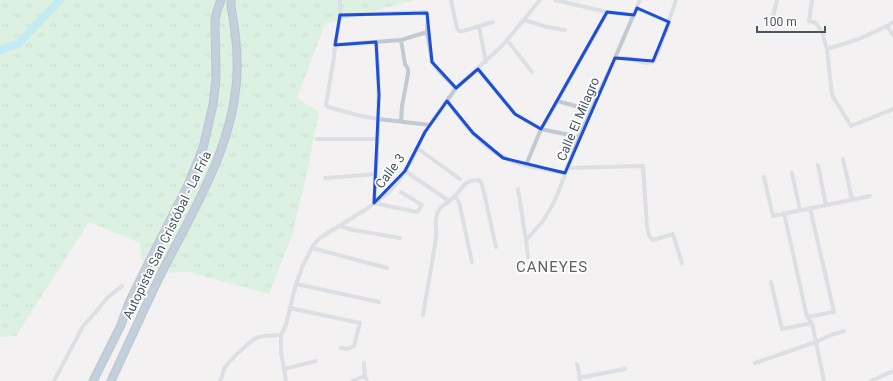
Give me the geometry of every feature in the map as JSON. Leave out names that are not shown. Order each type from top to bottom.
[{"type":"highway","name":"Autopista San Cristóbal - La Fría","points":[[93,381],[121,325],[128,305],[188,185],[203,148],[213,105],[216,78],[215,20],[216,11],[221,0]]},
{"type":"highway","name":"Autopista San Cristóbal - La Fría","points":[[111,381],[162,273],[208,183],[220,154],[232,112],[238,72],[231,0]]},
{"type":"street","points":[[340,0],[340,15],[326,105],[328,107],[378,119],[430,125]]},
{"type":"street","points":[[451,0],[458,30],[463,31],[493,22]]},
{"type":"street","name":"Calle 3","points":[[286,381],[281,352],[281,335],[286,325],[296,284],[303,265],[314,244],[320,238],[374,204],[388,193],[398,182],[425,132],[456,88],[486,62],[507,40],[540,0]]},
{"type":"street","points":[[555,0],[607,12],[634,15]]},
{"type":"street","name":"Calle El Milagro","points":[[526,240],[548,214],[558,193],[580,137],[640,0]]},
{"type":"street","points":[[615,58],[630,59],[646,63],[653,61],[659,50],[676,0]]},
{"type":"street","points":[[772,21],[777,0]]},
{"type":"street","points":[[812,0],[809,21],[816,23],[822,32],[827,49],[832,95],[851,126],[893,109]]},
{"type":"street","points":[[637,8],[669,22]]},
{"type":"street","points":[[340,15],[426,12],[428,15],[427,32],[432,62],[456,88]]},
{"type":"street","points":[[526,165],[541,129],[607,12]]},
{"type":"street","points":[[524,20],[547,27],[565,30]]},
{"type":"street","points":[[827,49],[860,39],[893,22]]},
{"type":"street","points":[[479,26],[486,62]]},
{"type":"street","points":[[887,26],[893,35]]},
{"type":"street","points":[[335,45],[401,40],[427,32]]},
{"type":"street","points":[[401,40],[405,64],[408,69],[401,122]]},
{"type":"street","points":[[507,40],[532,72]]},
{"type":"street","points":[[376,42],[378,119],[374,204],[417,212],[422,205],[401,192]]},
{"type":"street","points":[[478,69],[515,114],[541,129],[580,137]]},
{"type":"street","points":[[447,101],[489,148],[503,158],[526,165],[565,173]]},
{"type":"street","points":[[557,102],[592,110]]},
{"type":"street","points":[[317,139],[377,139]]},
{"type":"street","points":[[417,148],[460,179]]},
{"type":"street","points":[[843,159],[852,199]]},
{"type":"street","points":[[818,165],[826,205]]},
{"type":"street","points":[[568,168],[643,166],[649,236],[653,240],[673,234],[682,263]]},
{"type":"street","points":[[405,171],[449,201]]},
{"type":"street","points":[[792,173],[800,210]]},
{"type":"street","points":[[325,178],[376,174]]},
{"type":"street","points":[[764,176],[773,216],[870,196]]},
{"type":"street","points":[[423,315],[437,235],[435,220],[436,215],[439,209],[455,196],[467,182],[473,180],[480,181],[484,192],[496,247]]},
{"type":"street","points":[[518,189],[528,258]]},
{"type":"street","points":[[455,196],[459,202],[472,262]]},
{"type":"street","points":[[807,317],[834,312],[810,208]]},
{"type":"street","points":[[784,213],[807,317],[812,323],[824,381]]},
{"type":"street","points":[[340,226],[353,230],[400,238]]},
{"type":"street","points":[[312,248],[387,268]]},
{"type":"street","points":[[772,282],[782,329],[812,323]]},
{"type":"street","points":[[296,284],[379,302]]},
{"type":"street","points":[[54,381],[83,326],[107,298],[122,286]]},
{"type":"street","points":[[290,308],[360,323],[354,346],[347,349],[341,348]]},
{"type":"street","points":[[755,363],[844,331]]},
{"type":"street","points":[[220,381],[224,369],[250,342],[261,336],[281,335]]},
{"type":"street","points":[[284,368],[316,362]]},
{"type":"street","points":[[364,363],[367,381]]},
{"type":"street","points":[[577,364],[580,380],[626,369]]},
{"type":"street","points":[[872,381],[893,371]]},
{"type":"street","points":[[352,381],[365,376]]},
{"type":"highlighted area","points":[[637,8],[669,22],[653,61],[615,58],[565,173],[503,158],[473,133],[447,101],[425,132],[405,171],[374,203],[379,95],[376,42],[335,45],[340,15],[427,13],[432,62],[456,88],[478,69],[515,114],[541,129],[607,12],[634,15]]},
{"type":"green space","points":[[0,0],[415,0],[325,24],[297,98],[319,112],[305,182],[292,235],[269,294],[188,272],[162,273],[147,266],[141,258],[140,243],[89,222],[16,336],[0,337]]},
{"type":"waterway","points":[[0,50],[18,44],[60,0]]},
{"type":"district","name":"CANEYES","points":[[552,267]]}]
